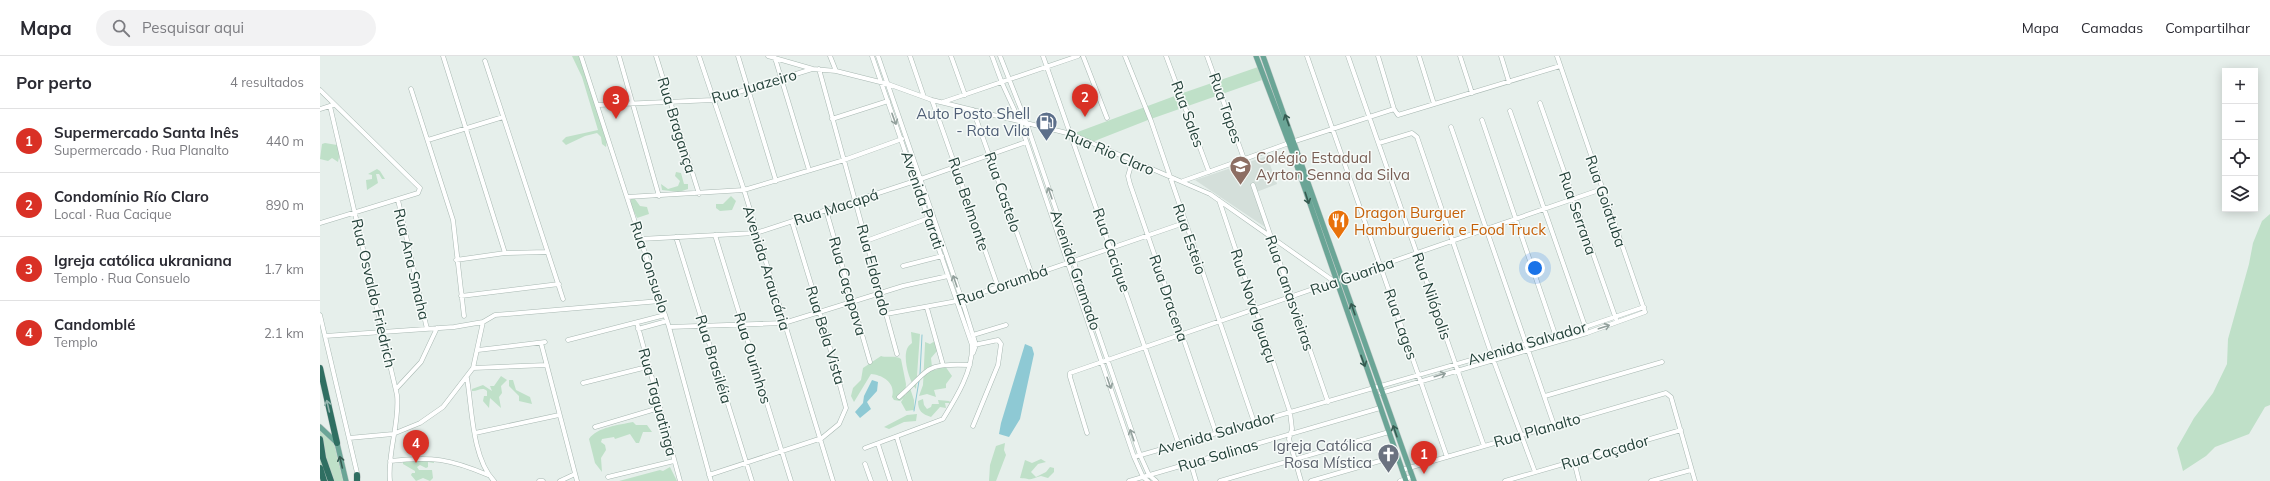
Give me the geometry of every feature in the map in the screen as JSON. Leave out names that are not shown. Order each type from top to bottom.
[{"type":"highway","points":[[320,368],[337,444]]},
{"type":"highway","points":[[320,439],[331,481]]},
{"type":"highway","points":[[320,468],[324,481]]},
{"type":"main road","points":[[1256,56],[1274,104],[1292,142],[1412,479]]},
{"type":"main road","points":[[1263,56],[1280,101],[1335,282],[1389,432],[1402,470],[1404,481]]},
{"type":"main road","points":[[1274,104],[1280,101]]},
{"type":"main road","points":[[320,427],[337,444],[346,481]]},
{"type":"street","points":[[443,56],[464,128],[505,253]]},
{"type":"street","name":"Rua Consuelo","points":[[581,56],[669,327],[711,481]]},
{"type":"street","points":[[619,56],[659,196]]},
{"type":"street","name":"Rua Bragança","points":[[656,56],[698,194]]},
{"type":"street","name":"Avenida Araucária","points":[[699,56],[744,190],[831,480]]},
{"type":"street","points":[[738,56],[776,181]]},
{"type":"street","name":"Rua Rio Claro","points":[[768,56],[814,69],[836,71],[888,84],[932,100],[1019,120],[1071,134],[1132,162],[1182,182],[1219,200],[1335,282]]},
{"type":"street","points":[[830,56],[836,71]]},
{"type":"street","name":"Avenida Parati","points":[[872,56],[902,139],[948,276],[974,345]]},
{"type":"street","name":"Avenida Parati","points":[[878,56],[962,300],[973,335],[974,345]]},
{"type":"street","points":[[910,56],[924,97]]},
{"type":"street","points":[[951,56],[964,95]]},
{"type":"street","name":"Avenida Gramado","points":[[992,56],[1002,83],[1019,120],[1134,457],[1143,477],[1148,481]]},
{"type":"street","name":"Avenida Gramado","points":[[1000,56],[1026,122],[1140,456],[1149,475],[1156,481]]},
{"type":"street","name":"Rua Cacique","points":[[1044,56],[1179,445]]},
{"type":"street","points":[[943,102],[1078,56]]},
{"type":"street","points":[[1083,56],[1107,118]]},
{"type":"street","name":"Rua Esteio","points":[[1125,56],[1151,121],[1184,223],[1254,422]]},
{"type":"street","name":"Rua Sales","points":[[1166,56],[1209,172]]},
{"type":"street","name":"Rua Tapes","points":[[1207,56],[1244,159]]},
{"type":"street","name":"Rua Lages","points":[[1307,56],[1447,456]]},
{"type":"street","name":"Rua Nilópolis","points":[[1348,56],[1484,446]]},
{"type":"street","points":[[1378,56],[1394,109],[1398,115],[1560,66]]},
{"type":"street","points":[[1419,56],[1434,104]]},
{"type":"street","points":[[1460,56],[1472,93]]},
{"type":"street","points":[[1501,56],[1509,82]]},
{"type":"street","name":"Rua Goiatuba","points":[[1557,56],[1644,307]]},
{"type":"street","points":[[776,58],[809,170]]},
{"type":"street","points":[[485,61],[546,252],[559,284],[563,299]]},
{"type":"street","name":"Rua Juazeiro","points":[[598,105],[713,100],[814,69]]},
{"type":"street","name":"Rua Eldorado","points":[[819,69],[897,354]]},
{"type":"street","points":[[411,88],[453,220],[456,260],[464,316]]},
{"type":"street","points":[[320,90],[332,106],[420,188],[418,193],[320,223]]},
{"type":"street","name":"Rua Belmonte","points":[[932,100],[998,286]]},
{"type":"street","points":[[832,119],[888,102]]},
{"type":"street","name":"Rua Serrana","points":[[1540,103],[1617,323]]},
{"type":"street","points":[[320,109],[332,106]]},
{"type":"street","name":"Rua Osvaldo Friedrich","points":[[332,106],[396,389],[398,412],[393,434],[390,461],[390,481]]},
{"type":"street","points":[[1182,182],[1292,142],[1394,109]]},
{"type":"street","name":"Rua Castelo","points":[[973,110],[1032,275]]},
{"type":"street","points":[[1510,110],[1587,332]]},
{"type":"street","points":[[428,140],[503,117]]},
{"type":"street","points":[[1482,120],[1557,341]]},
{"type":"street","points":[[1451,127],[1554,425]]},
{"type":"street","points":[[1379,142],[1412,133],[1417,136],[1493,359],[1535,472]]},
{"type":"street","points":[[627,197],[698,194],[744,190],[844,160],[902,139]]},
{"type":"street","name":"Rua Macapá","points":[[640,239],[756,233],[856,201],[1026,142]]},
{"type":"street","name":"Rua Dracena","points":[[1132,162],[1128,179],[1216,433]]},
{"type":"street","name":"Rua Canasvieiras","points":[[1254,185],[1328,402]]},
{"type":"street","name":"Rua Guariba","points":[[1087,432],[1069,374],[1602,189]]},
{"type":"street","name":"Rua Ana Smaha","points":[[398,200],[427,329]]},
{"type":"street","name":"Rua Nova Iguaçu","points":[[1219,200],[1290,412],[1292,430],[1289,439],[1301,481]]},
{"type":"street","name":"Rua Caçapava","points":[[826,210],[870,362]]},
{"type":"street","points":[[866,241],[929,218]]},
{"type":"street","name":"Rua Bela Vista","points":[[709,474],[819,440],[831,433],[839,424],[846,405],[820,312],[792,222]]},
{"type":"street","name":"Rua Corumbá","points":[[886,314],[927,308],[962,300],[998,286],[1184,223]]},
{"type":"street","name":"Rua Ourinhos","points":[[715,235],[791,481]]},
{"type":"street","name":"Rua Brasiléia","points":[[676,237],[752,481]]},
{"type":"street","points":[[456,260],[505,253],[546,252]]},
{"type":"street","points":[[903,266],[942,256]]},
{"type":"street","points":[[669,327],[743,326],[784,323],[880,293],[948,276]]},
{"type":"street","points":[[461,296],[559,284]]},
{"type":"street","points":[[326,336],[437,328],[483,322],[495,315],[660,301]]},
{"type":"street","name":"Avenida Salvador","points":[[1134,457],[1380,387],[1525,343],[1585,327],[1644,307],[1644,313],[1617,323],[1375,395]]},
{"type":"street","points":[[927,308],[943,365]]},
{"type":"street","points":[[320,315],[358,479]]},
{"type":"street","points":[[568,340],[665,315]]},
{"type":"street","points":[[638,329],[667,321]]},
{"type":"street","points":[[349,438],[393,434],[411,428],[430,417],[443,407],[467,378],[473,368],[483,322]]},
{"type":"street","name":"Rua Taguatinga","points":[[637,323],[647,367],[680,481]]},
{"type":"street","points":[[973,335],[1006,325]]},
{"type":"street","points":[[396,389],[421,362],[437,328]]},
{"type":"street","points":[[865,448],[897,438],[943,419],[970,365],[974,345],[998,340],[1001,344],[998,365],[973,426]]},
{"type":"street","points":[[478,350],[543,343],[559,415],[577,481]]},
{"type":"street","points":[[1545,396],[1662,362]]},
{"type":"street","points":[[473,368],[547,365]]},
{"type":"street","points":[[899,397],[933,366],[970,365]]},
{"type":"street","points":[[583,383],[647,367]]},
{"type":"street","points":[[467,378],[479,451],[488,475],[494,481]]},
{"type":"street","name":"Rua Planalto","points":[[1402,470],[1666,393],[1671,397],[1681,430]]},
{"type":"street","points":[[595,427],[659,408]]},
{"type":"street","name":"Rua Salinas","points":[[1143,477],[1380,408]]},
{"type":"street","points":[[475,433],[559,415]]},
{"type":"street","points":[[1681,430],[1695,481]]},
{"type":"street","name":"Rua Caçador","points":[[1505,481],[1681,430]]},
{"type":"street","points":[[1220,481],[1389,432]]},
{"type":"street","points":[[897,438],[910,481]]},
{"type":"street","points":[[878,444],[890,481]]},
{"type":"street","points":[[1311,481],[1397,456]]},
{"type":"street","points":[[390,461],[430,458],[448,460],[488,475]]},
{"type":"street","points":[[608,477],[674,461]]},
{"type":"street","points":[[1574,461],[1579,481]]},
{"type":"street","points":[[865,464],[871,481]]},
{"type":"street","points":[[1191,464],[1196,481]]},
{"type":"street","points":[[1651,481],[1691,470]]},
{"type":"street","points":[[560,481],[575,474]]},
{"type":"street","points":[[1129,481],[1143,477]]},
{"type":"street","points":[[1404,481],[1412,479]]},
{"type":"shaded area","points":[[1267,156],[1277,184],[1254,193],[1265,227],[1195,180]]},
{"type":"green space","points":[[572,56],[580,56],[607,140],[606,147],[602,144],[601,137],[597,133],[585,136],[566,145],[562,141],[566,137],[598,130],[582,77]]},
{"type":"green space","points":[[1258,67],[1262,80],[1148,120],[1092,142],[1075,133],[1180,94]]},
{"type":"green space","points":[[322,144],[337,145],[340,152],[338,162],[332,158],[328,161],[320,159]]},
{"type":"green space","points":[[377,169],[385,179],[382,179],[379,174],[376,174],[378,183],[367,190],[366,180],[372,179],[372,175],[368,174]]},
{"type":"green space","points":[[676,172],[681,173],[684,184],[688,184],[688,189],[679,192],[662,190],[661,184],[668,189],[678,186],[680,181],[675,176]]},
{"type":"green space","points":[[731,196],[736,201],[732,210],[720,211],[716,208],[716,204],[723,204]]},
{"type":"green space","points":[[631,199],[635,199],[640,206],[647,207],[649,214],[637,218],[631,205]]},
{"type":"green space","points":[[2270,214],[2270,405],[2265,407],[2249,434],[2215,447],[2206,456],[2183,471],[2177,448],[2194,418],[2213,393],[2227,364],[2228,339],[2249,264],[2253,243],[2262,221]]},
{"type":"green space","points":[[911,332],[920,334],[916,389],[911,381],[906,362],[906,351],[908,346],[912,343]]},
{"type":"green space","points":[[935,341],[937,351],[931,358],[932,367],[935,370],[945,366],[952,376],[946,384],[946,388],[934,390],[936,397],[927,394],[919,396],[923,385],[925,342],[930,344]]},
{"type":"green space","points":[[881,356],[897,357],[901,359],[906,384],[905,397],[900,401],[894,400],[892,397],[892,388],[888,381],[880,376],[871,374],[854,402],[851,396],[853,388],[861,380],[863,368]]},
{"type":"green space","points":[[501,376],[507,380],[501,386],[502,393],[499,397],[501,408],[490,398],[489,408],[483,401],[484,396],[487,396],[487,391],[481,389],[472,391],[472,389],[483,385],[492,391],[490,386],[494,386]]},
{"type":"green space","points":[[509,380],[513,380],[516,390],[530,397],[532,404],[519,401],[519,396],[509,386]]},
{"type":"green space","points":[[910,388],[914,400],[914,410],[906,411],[901,402]]},
{"type":"green space","points":[[923,399],[924,405],[927,409],[931,407],[932,404],[939,404],[938,400],[949,401],[951,403],[945,403],[946,408],[940,407],[931,417],[925,415],[920,410],[918,401]]},
{"type":"green space","points":[[917,414],[916,421],[904,422],[889,429],[884,427],[907,415]]},
{"type":"green space","points":[[633,422],[636,425],[647,425],[652,432],[643,432],[639,443],[636,443],[630,434],[615,439],[614,437],[602,439],[601,442],[605,445],[606,450],[601,458],[602,472],[595,463],[589,439],[603,429]]},
{"type":"green space","points":[[320,430],[334,443],[343,481],[320,481]]},
{"type":"green space","points":[[1005,443],[1004,450],[1006,455],[996,481],[989,481],[990,465],[996,446]]},
{"type":"green space","points":[[1041,459],[1046,462],[1038,464],[1031,472],[1036,477],[1046,472],[1050,467],[1054,468],[1054,472],[1048,478],[1041,476],[1030,479],[1020,478],[1025,460],[1032,463]]},
{"type":"green space","points":[[407,460],[434,461],[434,463],[428,462],[428,467],[426,468],[420,465],[417,467],[419,470],[432,470],[433,478],[430,481],[423,478],[416,481],[411,475],[412,473],[415,473],[415,471],[403,464],[403,462]]},
{"type":"green space","points":[[670,467],[677,481],[619,481],[660,470],[663,471]]},
{"type":"water","points":[[1025,344],[1032,347],[1034,354],[1020,419],[1009,437],[999,434]]},
{"type":"water","points":[[872,380],[878,382],[877,391],[867,402],[871,409],[860,418],[855,412],[863,403],[864,396]]},
{"type":"waterway","points":[[920,374],[922,335]]},
{"type":"waterway","points":[[914,411],[919,381]]},
{"type":"place","name":"Condomínio Río Claro","points":[[1085,117]]},
{"type":"place","name":"Igreja católica ukraniana","points":[[616,119]]},
{"type":"place","name":"Auto Posto Shell - Rota Vila","points":[[1046,142]]},
{"type":"place","name":"Colégio Estadual Ayrton Senna da Silva","points":[[1241,186]]},
{"type":"place","name":"Dragon Burguer Hamburgueria e Food Truck","points":[[1339,240]]},
{"type":"place","name":"Candomblé","points":[[416,463]]},
{"type":"place","name":"Igreja Católica Rosa Mística","points":[[1388,474]]},
{"type":"place","name":"Supermercado Santa Inês","points":[[1424,474]]}]
